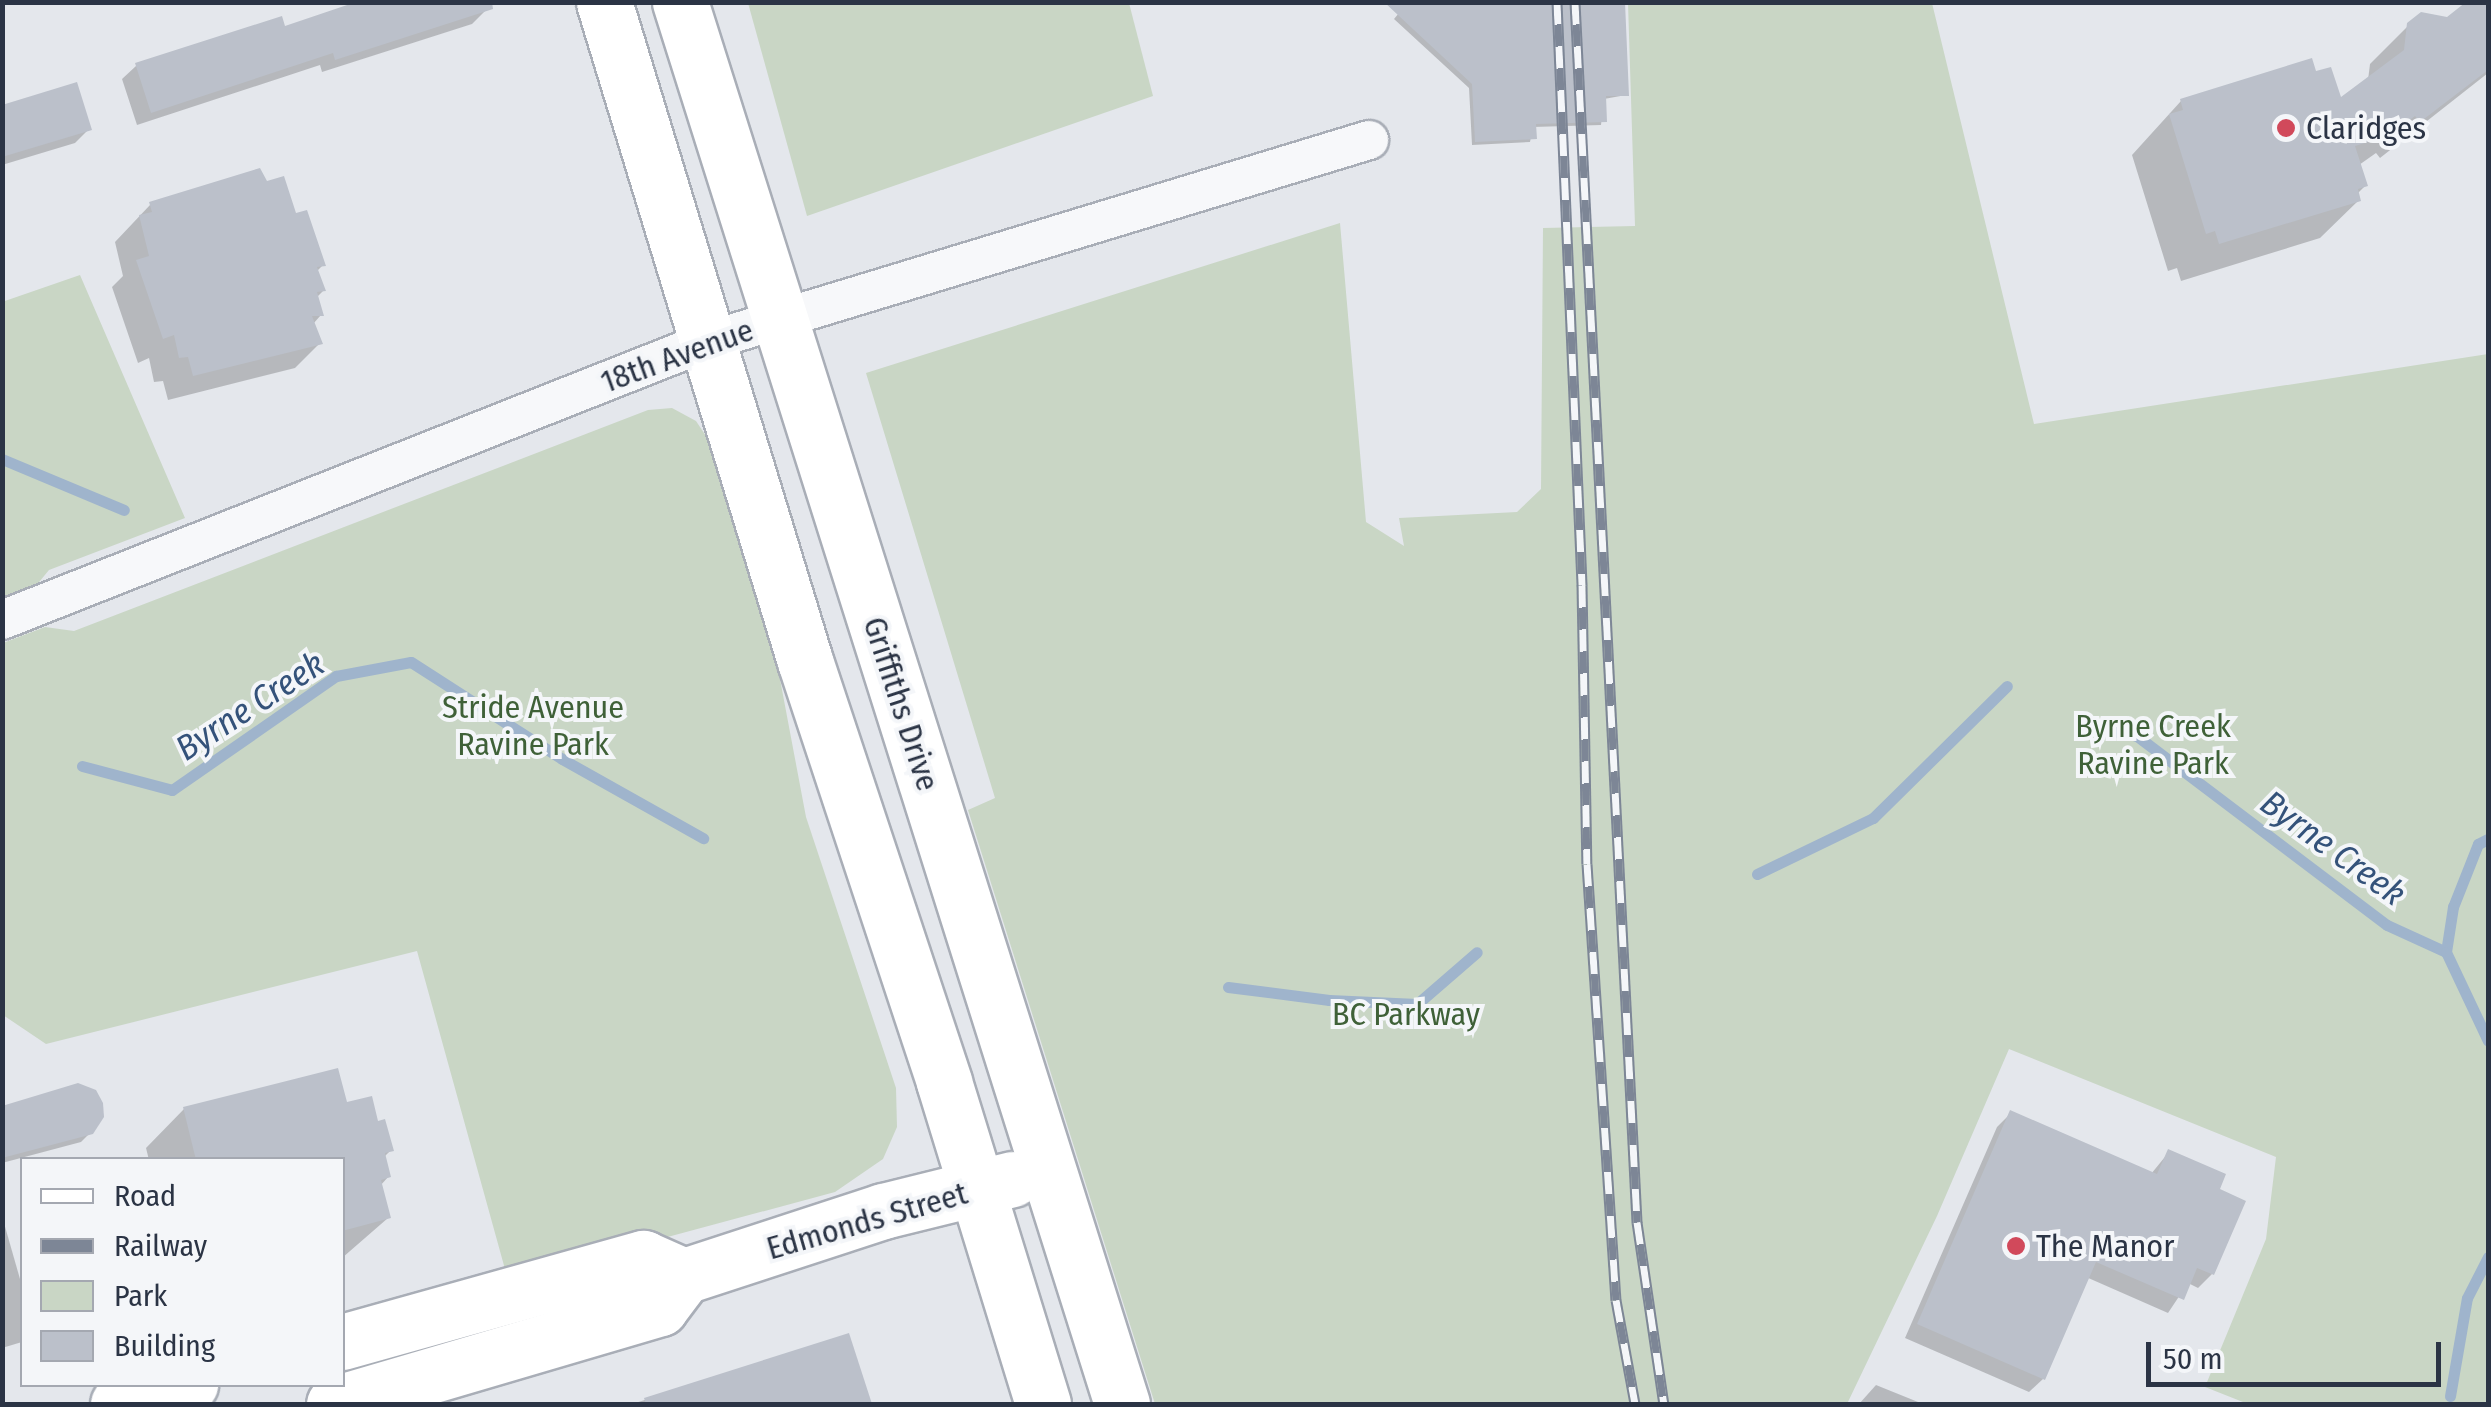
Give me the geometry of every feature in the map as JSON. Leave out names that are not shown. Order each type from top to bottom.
[{"type":"main road","points":[[604,2],[804,661],[978,1189],[1044,1404]]},
{"type":"main road","name":"Griffiths Drive","points":[[680,2],[777,320],[1051,1168],[1122,1404]]},
{"type":"main road","name":"Edmonds Street","points":[[334,1404],[660,1308],[684,1276],[883,1211],[1051,1168]]},
{"type":"main road","points":[[345,1341],[644,1258],[684,1276]]},
{"type":"main road","points":[[118,1404],[179,1387]]},
{"type":"street","name":"18th Avenue","points":[[2,620],[708,341],[1368,140]]},
{"type":"green space","points":[[748,3],[1129,3],[1153,96],[807,216]]},
{"type":"green space","points":[[1628,3],[1932,3],[2034,424],[2488,354],[2488,1404],[2248,1404],[2205,1387],[2266,1239],[2276,1157],[2009,1049],[1937,1216],[1847,1404],[1155,1404],[968,810],[995,798],[866,373],[1340,223],[1366,522],[1404,546],[1399,518],[1517,512],[1541,489],[1543,228],[1635,226]]},
{"type":"green space","points":[[80,275],[185,518],[49,570],[35,587],[3,599],[2,302]]},
{"type":"green space","name":"Stride Avenue Ravine Park","points":[[672,408],[696,421],[708,439],[773,642],[806,817],[896,1088],[897,1127],[883,1159],[835,1192],[508,1280],[417,951],[46,1044],[3,1015],[3,643],[45,627],[74,631],[648,410]]},
{"type":"building","points":[[356,2],[492,2],[493,9],[335,60],[333,53],[151,113],[135,63],[282,16],[285,26]]},
{"type":"building","points":[[1384,2],[1625,2],[1629,96],[1606,96],[1607,122],[1536,124],[1537,139],[1475,142],[1472,84]]},
{"type":"building","name":"Claridges","points":[[2466,2],[2488,2],[2488,70],[2420,122],[2415,116],[2390,135],[2355,146],[2368,186],[2358,189],[2361,201],[2219,244],[2215,231],[2206,234],[2169,114],[2183,110],[2180,99],[2312,58],[2316,71],[2331,67],[2341,97],[2404,50],[2407,23],[2421,12],[2447,17]]},
{"type":"building","points":[[77,82],[92,130],[2,157],[2,105]]},
{"type":"building","points":[[260,168],[267,181],[284,176],[296,213],[307,210],[326,266],[317,267],[326,291],[317,292],[324,316],[312,316],[323,344],[193,376],[188,357],[179,358],[174,335],[163,339],[136,260],[149,256],[139,215],[152,212],[149,202]]},
{"type":"building","points":[[338,1068],[347,1102],[372,1096],[378,1121],[385,1119],[394,1151],[385,1153],[391,1177],[381,1180],[391,1218],[345,1230],[345,1157],[195,1157],[183,1107]]},
{"type":"building","points":[[78,1083],[96,1090],[103,1103],[104,1117],[93,1134],[2,1158],[2,1106]]},
{"type":"building","name":"The Manor","points":[[2010,1110],[2157,1174],[2168,1149],[2226,1174],[2220,1189],[2246,1201],[2214,1275],[2197,1268],[2184,1300],[2096,1262],[2045,1380],[1917,1324]]},
{"type":"building","points":[[849,1333],[872,1404],[646,1404],[644,1398]]},
{"type":"waterway","name":"Byrne Creek","points":[[2,459],[124,510]]},
{"type":"waterway","name":"Byrne Creek","points":[[82,766],[172,790],[336,676],[411,662],[562,759],[703,838]]},
{"type":"waterway","name":"Byrne Creek","points":[[1757,874],[1873,818],[2007,686]]},
{"type":"waterway","name":"Byrne Creek","points":[[2083,725],[2137,736],[2387,925],[2446,952],[2453,907],[2478,844],[2488,839]]},
{"type":"waterway","name":"Byrne Creek","points":[[1228,987],[1329,1000],[1417,1004],[1477,952]]},
{"type":"waterway","points":[[2446,952],[2488,1041]]},
{"type":"waterway","points":[[2450,1396],[2467,1298],[2488,1257]]},
{"type":"railway","points":[[1557,2],[1582,585],[1587,864],[1616,1300],[1635,1404]]},
{"type":"railway","points":[[1575,2],[1637,1222],[1664,1404]]},
{"type":"place","name":"Claridges","points":[[2286,128]]},
{"type":"place","name":"The Manor","points":[[2016,1246]]},
{"type":"park label","name":"Byrne Creek Ravine Park","points":[[2153,746]]},
{"type":"park label","name":"BC Parkway","points":[[1406,1014]]}]
